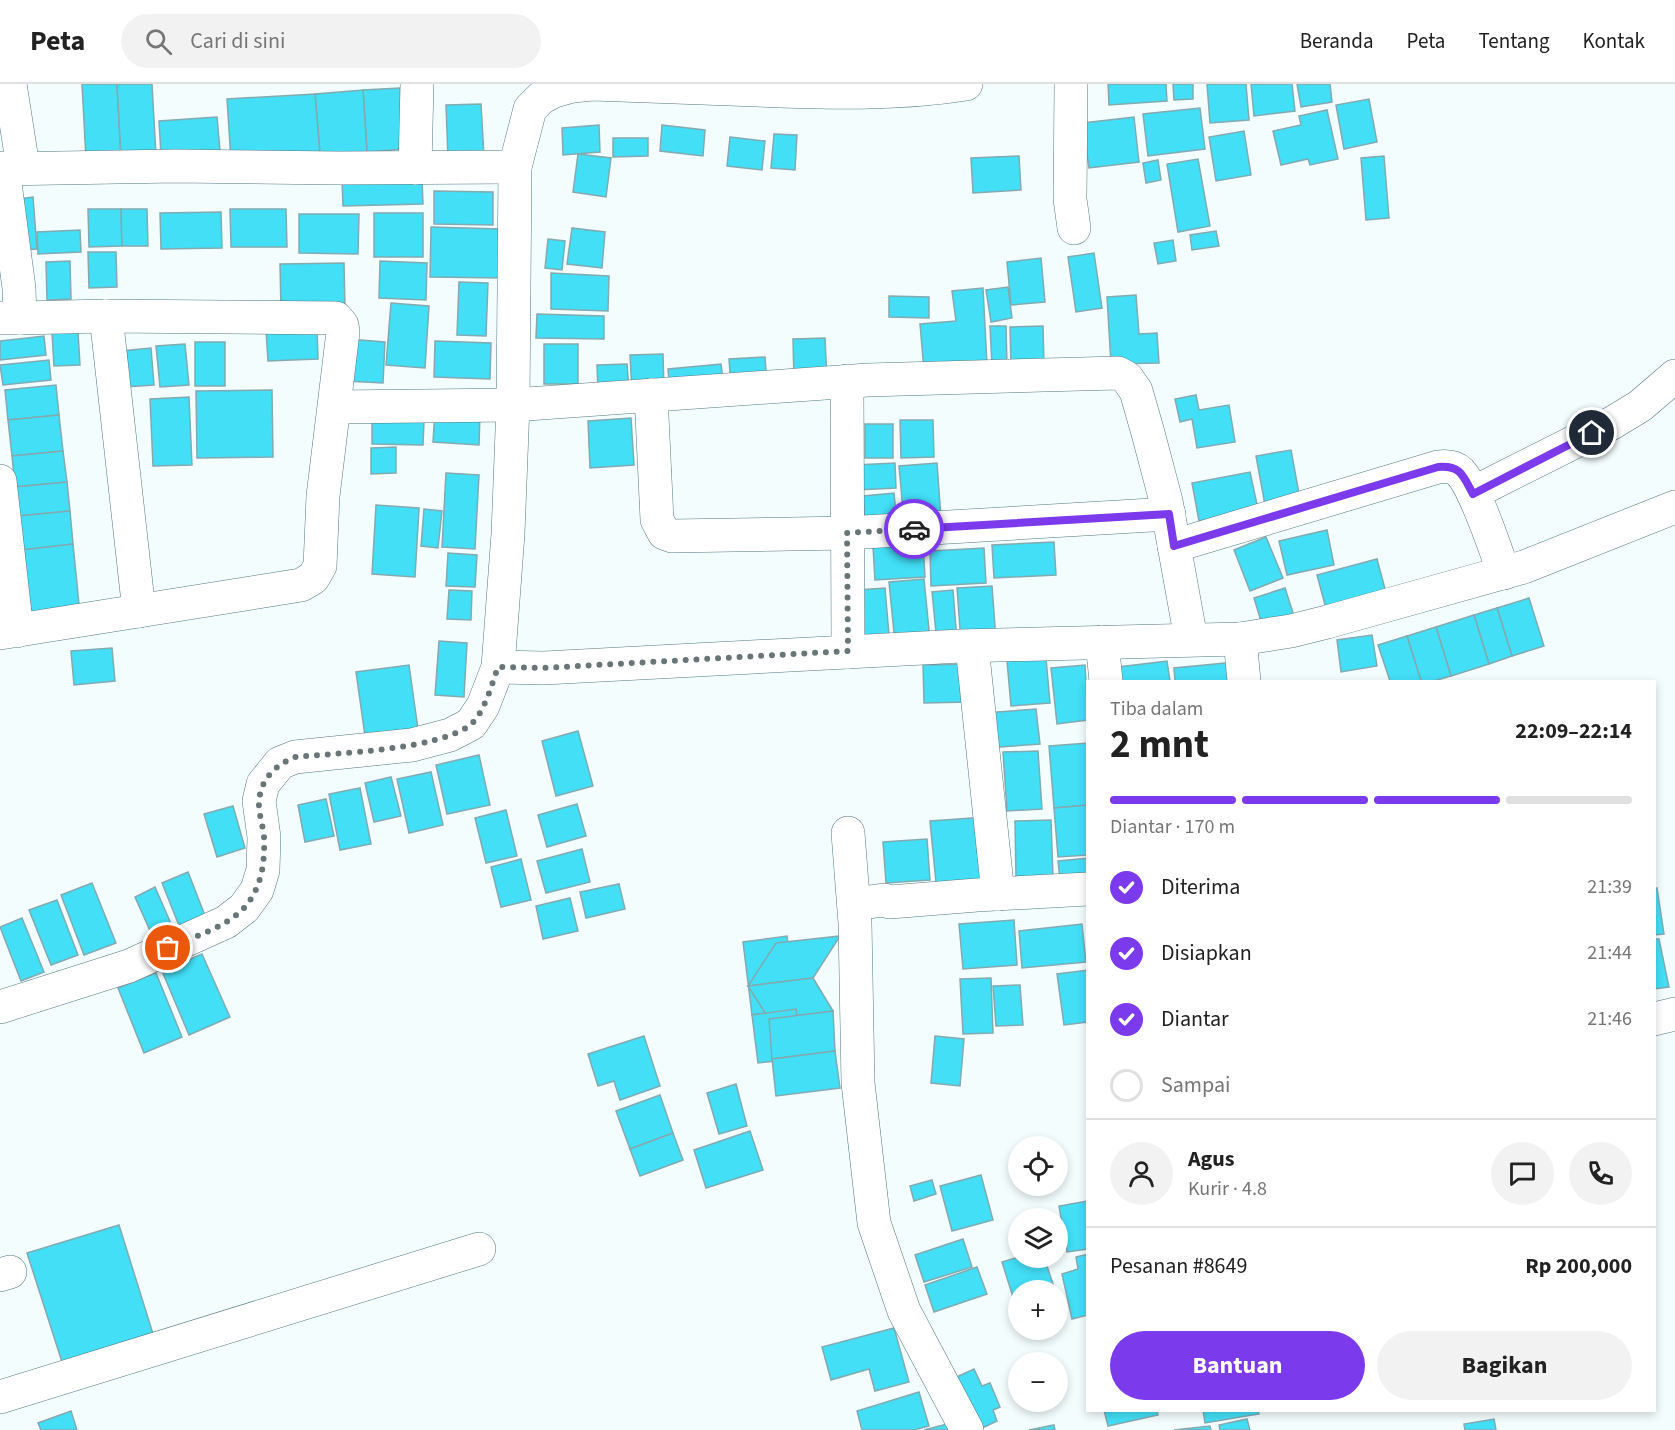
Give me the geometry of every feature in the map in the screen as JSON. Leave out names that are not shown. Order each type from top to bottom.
[{"type":"street","points":[[0,481],[8,632],[301,585],[313,578],[320,566],[323,496],[344,332],[336,318],[106,316],[10,318],[20,288],[9,168],[10,84]]},
{"type":"street","points":[[416,168],[417,84]]},
{"type":"street","points":[[0,1007],[129,966],[226,922],[244,908],[257,890],[263,870],[264,837],[259,801],[264,784],[280,763],[295,757],[412,745],[450,735],[471,724],[483,706],[498,667],[508,534],[513,405],[515,167],[530,109],[541,98],[554,91],[572,86],[593,84],[880,93],[966,84]]},
{"type":"street","points":[[1071,84],[1070,199],[1074,228]]},
{"type":"street","points":[[9,168],[515,167]]},
{"type":"street","points":[[106,316],[139,611]]},
{"type":"street","points":[[335,407],[513,405],[847,381],[1118,373],[1127,378],[1136,391],[1169,514],[1191,639]]},
{"type":"street","points":[[1473,494],[1612,423],[1640,406],[1675,376]]},
{"type":"street","points":[[847,381],[848,651]]},
{"type":"street","points":[[651,395],[657,520],[664,533],[672,536],[847,533],[1169,514]]},
{"type":"street","points":[[1174,546],[1438,467],[1455,468],[1461,473],[1473,494],[1504,573]]},
{"type":"street","points":[[498,667],[543,668],[972,646],[1239,639],[1291,631],[1327,622],[1524,567],[1675,507]]},
{"type":"street","points":[[1239,639],[1244,680]]},
{"type":"street","points":[[1102,642],[1106,680]]},
{"type":"street","points":[[972,646],[998,894]]},
{"type":"street","points":[[848,833],[854,904],[858,1083],[874,1223],[904,1311],[967,1430]]},
{"type":"street","points":[[854,904],[1086,889]]},
{"type":"street","points":[[1656,1019],[1675,1014]]},
{"type":"street","points":[[0,1397],[479,1249]]},
{"type":"building","points":[[82,84],[117,84],[121,157],[86,159]]},
{"type":"building","points":[[117,84],[152,84],[156,155],[121,157]]},
{"type":"building","points":[[1108,84],[1166,84],[1167,101],[1109,105]]},
{"type":"building","points":[[1173,84],[1193,84],[1193,99],[1174,100]]},
{"type":"building","points":[[1207,84],[1246,84],[1249,120],[1210,123]]},
{"type":"building","points":[[1251,84],[1292,84],[1295,111],[1254,116]]},
{"type":"building","points":[[1297,84],[1330,84],[1332,102],[1301,107]]},
{"type":"building","points":[[400,88],[405,149],[367,152],[363,90]]},
{"type":"building","points":[[363,90],[367,152],[320,154],[315,94]]},
{"type":"building","points":[[315,94],[320,154],[231,160],[227,99]]},
{"type":"building","points":[[1369,99],[1377,142],[1344,149],[1336,105]]},
{"type":"building","points":[[481,104],[484,157],[448,159],[446,105]]},
{"type":"building","points":[[1200,108],[1205,149],[1148,156],[1143,114]]},
{"type":"building","points":[[1327,110],[1338,159],[1310,165],[1308,159],[1281,165],[1273,131],[1301,125],[1299,116]]},
{"type":"building","points":[[217,117],[220,151],[161,155],[159,121]]},
{"type":"building","points":[[1134,117],[1139,162],[1089,168],[1083,123]]},
{"type":"building","points":[[599,125],[600,152],[563,155],[562,128]]},
{"type":"building","points":[[662,125],[705,130],[703,156],[660,151]]},
{"type":"building","points":[[1244,131],[1251,175],[1216,181],[1209,137]]},
{"type":"building","points":[[774,134],[797,135],[795,170],[771,168]]},
{"type":"building","points":[[730,137],[765,141],[762,170],[727,166]]},
{"type":"building","points":[[613,138],[648,138],[648,156],[613,157]]},
{"type":"building","points":[[578,154],[611,158],[606,197],[573,192]]},
{"type":"building","points":[[1019,156],[1021,190],[973,193],[971,158]]},
{"type":"building","points":[[1384,156],[1389,218],[1366,220],[1361,158]]},
{"type":"building","points":[[1198,159],[1210,226],[1178,232],[1167,164]]},
{"type":"building","points":[[1158,160],[1161,180],[1146,183],[1143,163]]},
{"type":"building","points":[[422,179],[423,204],[343,206],[342,181]]},
{"type":"building","points":[[434,191],[493,192],[493,225],[434,224]]},
{"type":"building","points":[[33,197],[37,249],[21,250],[18,199]]},
{"type":"building","points":[[88,209],[121,209],[122,246],[89,247]]},
{"type":"building","points":[[121,209],[147,209],[148,246],[122,246]]},
{"type":"building","points":[[230,209],[286,209],[287,247],[231,247]]},
{"type":"building","points":[[221,212],[222,248],[161,249],[160,213]]},
{"type":"building","points":[[374,213],[423,213],[423,257],[374,257]]},
{"type":"building","points":[[299,214],[359,214],[358,254],[299,253]]},
{"type":"building","points":[[431,227],[502,229],[502,278],[430,277]]},
{"type":"building","points":[[572,228],[605,232],[602,268],[567,264]]},
{"type":"building","points":[[80,230],[81,252],[38,254],[37,232]]},
{"type":"building","points":[[1216,231],[1219,246],[1192,250],[1190,235]]},
{"type":"building","points":[[548,239],[565,241],[562,270],[545,268]]},
{"type":"building","points":[[1173,240],[1176,261],[1158,264],[1154,243]]},
{"type":"building","points":[[88,252],[116,252],[117,287],[89,288]]},
{"type":"building","points":[[1094,253],[1102,308],[1076,312],[1068,257]]},
{"type":"building","points":[[1041,258],[1045,302],[1011,305],[1007,262]]},
{"type":"building","points":[[70,261],[71,299],[47,300],[46,262]]},
{"type":"building","points":[[380,261],[427,263],[426,300],[379,298]]},
{"type":"building","points":[[344,263],[345,310],[281,311],[280,264]]},
{"type":"building","points":[[551,273],[609,276],[608,311],[551,309]]},
{"type":"building","points":[[459,282],[488,283],[486,336],[457,335]]},
{"type":"building","points":[[1008,287],[1012,318],[991,322],[986,290]]},
{"type":"building","points":[[983,288],[987,365],[924,370],[920,324],[956,321],[952,291]]},
{"type":"building","points":[[1136,295],[1139,334],[1157,333],[1159,363],[1111,364],[1107,297]]},
{"type":"building","points":[[889,296],[929,297],[929,318],[889,317]]},
{"type":"building","points":[[391,303],[429,306],[425,368],[386,365]]},
{"type":"building","points":[[537,314],[604,316],[604,339],[536,338]]},
{"type":"building","points":[[990,326],[1006,326],[1007,365],[992,365]]},
{"type":"building","points":[[1043,326],[1044,365],[1011,366],[1010,327]]},
{"type":"building","points":[[317,328],[318,359],[268,361],[266,330]]},
{"type":"building","points":[[78,332],[80,365],[54,366],[52,333]]},
{"type":"building","points":[[44,336],[46,355],[0,360],[0,341]]},
{"type":"building","points":[[825,338],[827,380],[794,381],[793,339]]},
{"type":"building","points":[[348,339],[385,342],[383,383],[346,381]]},
{"type":"building","points":[[435,341],[491,343],[490,379],[434,377]]},
{"type":"building","points":[[195,342],[225,342],[225,386],[195,386]]},
{"type":"building","points":[[185,344],[189,385],[160,387],[156,346]]},
{"type":"building","points":[[544,344],[578,344],[578,384],[544,384]]},
{"type":"building","points":[[151,348],[154,385],[124,387],[120,351]]},
{"type":"building","points":[[663,354],[664,390],[632,391],[630,355]]},
{"type":"building","points":[[765,357],[767,384],[731,386],[729,359]]},
{"type":"building","points":[[49,360],[51,380],[3,385],[0,365]]},
{"type":"building","points":[[627,364],[629,389],[598,391],[597,365]]},
{"type":"building","points":[[721,364],[724,387],[670,393],[668,369]]},
{"type":"building","points":[[56,385],[59,415],[8,420],[5,390]]},
{"type":"building","points":[[272,390],[273,457],[197,458],[196,391]]},
{"type":"building","points":[[1196,395],[1199,410],[1229,405],[1235,442],[1197,448],[1192,419],[1180,422],[1175,399]]},
{"type":"building","points":[[189,397],[192,465],[153,466],[150,399]]},
{"type":"building","points":[[435,410],[480,413],[479,445],[433,442]]},
{"type":"building","points":[[59,415],[63,451],[12,456],[8,420]]},
{"type":"building","points":[[631,418],[634,465],[590,468],[588,421]]},
{"type":"building","points":[[900,420],[933,420],[934,457],[901,458]]},
{"type":"building","points":[[372,421],[424,422],[423,445],[372,444]]},
{"type":"building","points":[[865,424],[893,424],[893,458],[865,458]]},
{"type":"building","points":[[396,447],[396,473],[371,474],[371,448]]},
{"type":"building","points":[[1291,450],[1300,499],[1265,505],[1256,456]]},
{"type":"building","points":[[63,451],[67,482],[15,487],[12,456]]},
{"type":"building","points":[[895,463],[896,488],[856,490],[855,465]]},
{"type":"building","points":[[937,463],[941,518],[904,521],[899,466]]},
{"type":"building","points":[[1250,472],[1258,509],[1199,521],[1192,483]]},
{"type":"building","points":[[446,473],[479,475],[475,549],[442,547]]},
{"type":"building","points":[[67,482],[70,511],[18,516],[15,487]]},
{"type":"building","points":[[894,493],[897,522],[865,525],[863,496]]},
{"type":"building","points":[[376,505],[419,508],[415,577],[372,574]]},
{"type":"building","points":[[424,509],[442,511],[438,548],[421,546]]},
{"type":"building","points":[[70,511],[73,544],[22,550],[18,516]]},
{"type":"building","points":[[1327,530],[1334,565],[1287,575],[1279,541]]},
{"type":"building","points":[[1266,537],[1283,578],[1250,591],[1234,550]]},
{"type":"building","points":[[1054,542],[1056,575],[994,578],[992,545]]},
{"type":"building","points":[[73,544],[80,614],[29,619],[22,550]]},
{"type":"building","points":[[923,544],[925,577],[875,580],[873,547]]},
{"type":"building","points":[[984,548],[986,583],[931,586],[930,551]]},
{"type":"building","points":[[448,553],[477,555],[475,587],[446,586]]},
{"type":"building","points":[[1377,559],[1388,600],[1328,616],[1317,575]]},
{"type":"building","points":[[924,579],[930,640],[895,643],[889,582]]},
{"type":"building","points":[[992,586],[996,640],[961,642],[957,588]]},
{"type":"building","points":[[885,588],[890,647],[861,649],[857,590]]},
{"type":"building","points":[[1285,588],[1295,619],[1263,628],[1254,598]]},
{"type":"building","points":[[449,590],[472,591],[471,620],[447,619]]},
{"type":"building","points":[[953,590],[957,641],[937,642],[932,592]]},
{"type":"building","points":[[1529,598],[1544,646],[1512,656],[1497,608]]},
{"type":"building","points":[[1497,608],[1512,656],[1489,664],[1474,615]]},
{"type":"building","points":[[1474,615],[1489,664],[1451,676],[1436,627]]},
{"type":"building","points":[[1436,627],[1451,676],[1437,680],[1421,680],[1407,636]]},
{"type":"building","points":[[1372,635],[1377,666],[1341,672],[1337,640]]},
{"type":"building","points":[[1407,636],[1421,680],[1390,680],[1378,645]]},
{"type":"building","points":[[439,641],[467,643],[464,697],[435,695]]},
{"type":"building","points":[[112,648],[115,681],[74,685],[71,651]]},
{"type":"building","points":[[1046,658],[1050,703],[1011,706],[1007,661]]},
{"type":"building","points":[[1167,661],[1170,680],[1120,680],[1118,667]]},
{"type":"building","points":[[1235,662],[1237,680],[1175,680],[1174,668]]},
{"type":"building","points":[[969,664],[970,702],[924,703],[923,665]]},
{"type":"building","points":[[409,665],[418,729],[365,736],[356,672]]},
{"type":"building","points":[[1085,665],[1086,720],[1057,724],[1051,668]]},
{"type":"building","points":[[1036,709],[1040,744],[986,748],[984,713]]},
{"type":"building","points":[[578,731],[593,786],[556,796],[542,741]]},
{"type":"building","points":[[1086,743],[1086,805],[1054,808],[1049,746]]},
{"type":"building","points":[[1038,751],[1042,809],[1007,811],[1003,752]]},
{"type":"building","points":[[479,755],[490,805],[447,814],[436,765]]},
{"type":"building","points":[[431,772],[443,825],[409,833],[397,779]]},
{"type":"building","points":[[391,777],[401,816],[374,822],[365,783]]},
{"type":"building","points":[[360,788],[371,844],[340,850],[329,794]]},
{"type":"building","points":[[326,799],[334,836],[305,842],[298,805]]},
{"type":"building","points":[[577,804],[586,836],[547,847],[538,815]]},
{"type":"building","points":[[1086,805],[1086,855],[1058,857],[1054,808]]},
{"type":"building","points":[[233,806],[245,848],[217,857],[204,814]]},
{"type":"building","points":[[506,810],[517,856],[486,863],[475,818]]},
{"type":"building","points":[[986,817],[992,888],[937,893],[930,821]]},
{"type":"building","points":[[1051,820],[1053,877],[1016,877],[1015,821]]},
{"type":"building","points":[[927,839],[930,880],[886,883],[883,842]]},
{"type":"building","points":[[582,849],[590,882],[546,893],[537,861]]},
{"type":"building","points":[[1086,858],[1086,887],[1061,889],[1058,861]]},
{"type":"building","points":[[521,859],[531,900],[501,907],[491,867]]},
{"type":"building","points":[[188,872],[206,918],[180,928],[162,883]]},
{"type":"building","points":[[92,883],[116,943],[84,955],[61,895]]},
{"type":"building","points":[[619,884],[625,909],[586,918],[580,892]]},
{"type":"building","points":[[155,887],[176,935],[156,944],[135,897]]},
{"type":"building","points":[[1656,888],[1664,934],[1656,935]]},
{"type":"building","points":[[570,898],[578,931],[543,939],[536,906]]},
{"type":"building","points":[[57,900],[78,955],[51,965],[29,910]]},
{"type":"building","points":[[22,918],[44,972],[21,981],[0,927]]},
{"type":"building","points":[[1014,920],[1017,965],[963,969],[959,924]]},
{"type":"building","points":[[1082,924],[1086,962],[1022,968],[1019,931]]},
{"type":"building","points":[[787,936],[796,1009],[752,1015],[743,942]]},
{"type":"building","points":[[840,936],[813,978],[748,986],[776,943]]},
{"type":"building","points":[[1656,939],[1659,939],[1669,987],[1656,989]]},
{"type":"building","points":[[202,954],[230,1017],[189,1035],[162,971]]},
{"type":"building","points":[[1086,970],[1086,1022],[1064,1025],[1057,974]]},
{"type":"building","points":[[156,973],[182,1037],[144,1053],[118,988]]},
{"type":"building","points":[[813,978],[833,1011],[769,1019],[748,986]]},
{"type":"building","points":[[991,978],[993,1033],[963,1034],[960,979]]},
{"type":"building","points":[[1020,985],[1023,1025],[996,1026],[993,986]]},
{"type":"building","points":[[796,1009],[803,1058],[758,1063],[752,1015]]},
{"type":"building","points":[[833,1011],[835,1051],[772,1059],[769,1019]]},
{"type":"building","points":[[644,1036],[660,1086],[620,1100],[614,1081],[598,1086],[588,1054]]},
{"type":"building","points":[[935,1036],[964,1039],[960,1086],[931,1083]]},
{"type":"building","points":[[835,1051],[840,1088],[776,1096],[772,1059]]},
{"type":"building","points":[[736,1084],[747,1126],[719,1134],[707,1093]]},
{"type":"building","points":[[660,1095],[673,1133],[630,1149],[616,1111]]},
{"type":"building","points":[[750,1131],[763,1170],[706,1188],[694,1150]]},
{"type":"building","points":[[673,1133],[683,1160],[640,1176],[630,1149]]},
{"type":"building","points":[[981,1175],[993,1220],[952,1231],[940,1186]]},
{"type":"building","points":[[932,1180],[936,1194],[914,1201],[910,1186]]},
{"type":"building","points":[[1086,1201],[1086,1249],[1068,1252],[1068,1208],[1059,1208],[1059,1206]]},
{"type":"building","points":[[119,1225],[154,1337],[63,1365],[27,1253]]},
{"type":"building","points":[[963,1239],[972,1267],[924,1282],[915,1255]]},
{"type":"building","points":[[1086,1254],[1086,1316],[1072,1319],[1068,1301],[1068,1280],[1063,1280],[1062,1274],[1078,1269],[1076,1257]]},
{"type":"building","points":[[1008,1260],[1008,1268],[1048,1268],[1052,1280],[1008,1281],[1002,1262]]},
{"type":"building","points":[[977,1267],[987,1294],[934,1312],[925,1285]]},
{"type":"building","points":[[894,1328],[909,1382],[875,1391],[869,1369],[831,1380],[822,1347]]},
{"type":"building","points":[[974,1369],[982,1386],[990,1383],[1000,1407],[993,1410],[997,1421],[978,1430],[954,1378]]},
{"type":"building","points":[[919,1392],[929,1426],[914,1430],[862,1430],[857,1411]]},
{"type":"building","points":[[71,1411],[77,1430],[41,1430],[38,1423]]},
{"type":"building","points":[[1104,1412],[1157,1412],[1158,1415],[1108,1426]]},
{"type":"building","points":[[1203,1412],[1258,1412],[1259,1414],[1205,1423]]},
{"type":"building","points":[[1247,1419],[1250,1430],[1220,1430],[1219,1425]]},
{"type":"building","points":[[1494,1419],[1496,1430],[1465,1430],[1464,1424]]},
{"type":"building","points":[[955,1422],[957,1430],[924,1430]]},
{"type":"building","points":[[1054,1425],[1055,1430],[1029,1430]]},
{"type":"building","points":[[1210,1426],[1211,1430],[1174,1430]]},
{"type":"way so far","points":[[168,948],[226,922],[244,908],[257,890],[263,870],[264,837],[259,801],[270,773],[280,763],[295,757],[412,745],[450,735],[471,724],[483,706],[498,667],[543,668],[848,651],[847,533],[914,529]]},
{"type":"route","points":[[914,529],[1169,514],[1174,546],[1438,467],[1455,468],[1461,473],[1473,494],[1592,433]]}]
